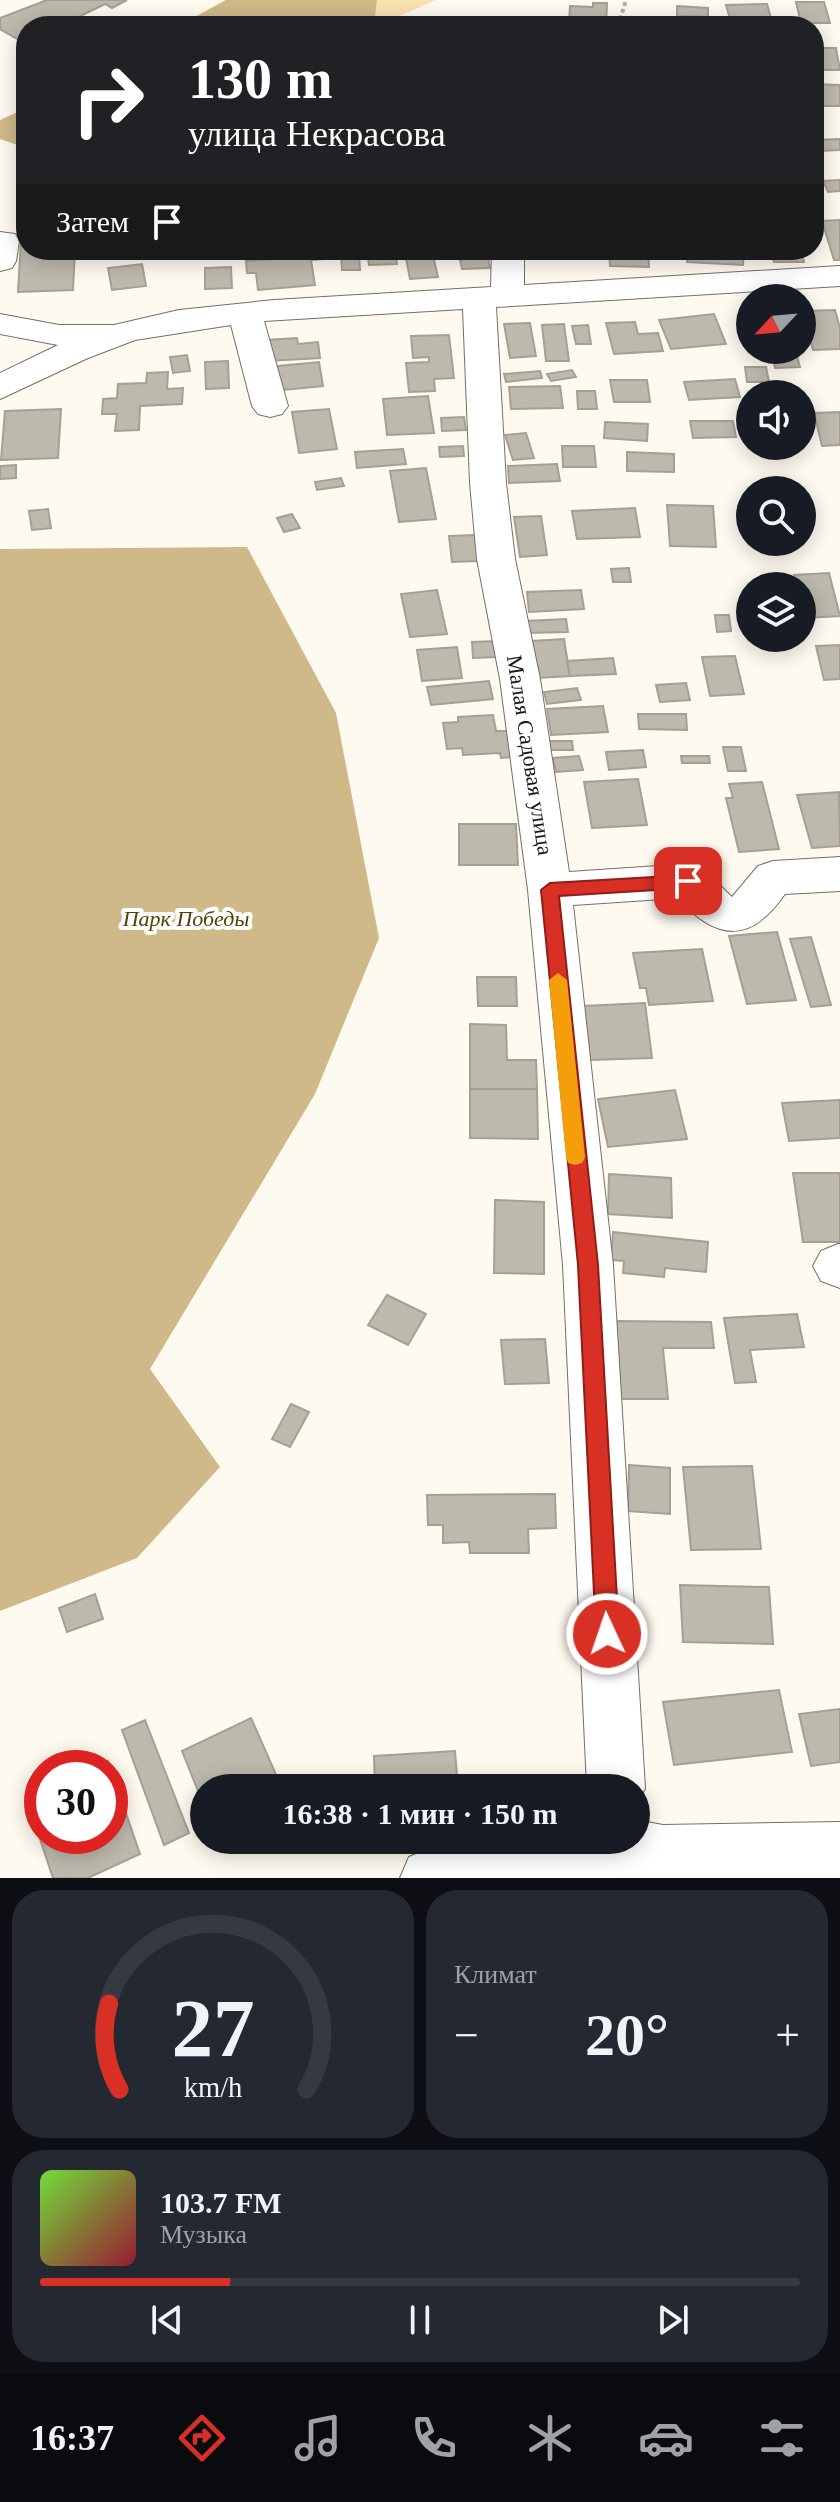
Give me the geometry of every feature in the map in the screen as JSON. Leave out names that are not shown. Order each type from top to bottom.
[{"type":"street","name":"Малая Садовая улица","points":[[505,260],[493,297],[488,483],[496,559],[520,679],[550,890],[588,1265],[615,1774]]},
{"type":"street","points":[[0,324],[59,335],[123,333],[245,313],[840,276]]},
{"type":"street","points":[[245,313],[270,406]]},
{"type":"street","points":[[0,388],[123,333]]},
{"type":"street","points":[[550,890],[688,881],[716,913],[736,916],[754,907],[773,878],[840,874]]},
{"type":"street","points":[[430,1878],[484,1855],[840,1851]]},
{"type":"shaded area","points":[[226,0],[436,0],[400,16],[196,16]]},
{"type":"green space","points":[[226,0],[377,0],[375,16],[196,16]]},
{"type":"green space","points":[[16,113],[16,145],[0,139],[0,120]]},
{"type":"green space","name":"Парк Победы","points":[[247,547],[336,713],[379,938],[315,1094],[150,1369],[220,1467],[137,1558],[0,1611],[0,549]]},
{"type":"building","points":[[47,0],[127,0],[112,8],[105,4],[80,16],[16,16],[16,38],[0,29],[0,18]]},
{"type":"building","points":[[796,2],[824,2],[830,23],[824,23],[824,16],[799,16]]},
{"type":"building","points":[[593,3],[607,3],[606,16],[569,16],[570,6],[593,7]]},
{"type":"building","points":[[767,4],[770,16],[729,16],[726,5]]},
{"type":"building","points":[[677,6],[708,8],[708,16],[677,16]]},
{"type":"building","points":[[824,48],[836,48],[840,70],[824,70]]},
{"type":"building","points":[[824,84],[840,85],[840,106],[824,106]]},
{"type":"building","points":[[840,139],[840,150],[824,151],[824,140]]},
{"type":"building","points":[[840,180],[840,191],[828,192],[824,181]]},
{"type":"building","points":[[840,220],[840,260],[834,260],[824,221]]},
{"type":"building","points":[[20,260],[74,260],[73,290],[18,292]]},
{"type":"building","points":[[311,260],[315,285],[258,290],[256,273],[247,273],[246,261]]},
{"type":"building","points":[[341,260],[359,260],[360,270],[342,270]]},
{"type":"building","points":[[368,260],[396,260],[397,264],[369,265]]},
{"type":"building","points":[[406,260],[434,260],[438,277],[410,279]]},
{"type":"building","points":[[460,260],[488,260],[490,268],[462,269]]},
{"type":"building","points":[[610,260],[649,260],[649,267],[610,266]]},
{"type":"building","points":[[687,260],[743,260],[743,265]]},
{"type":"building","points":[[774,260],[804,262],[774,262]]},
{"type":"building","points":[[142,264],[146,286],[112,290],[108,268]]},
{"type":"building","points":[[231,267],[232,288],[205,289],[205,268]]},
{"type":"building","points":[[835,310],[840,328],[840,349],[816,350],[816,311]]},
{"type":"building","points":[[714,314],[726,344],[671,349],[659,320]]},
{"type":"building","points":[[635,322],[638,334],[658,333],[663,351],[614,354],[606,323]]},
{"type":"building","points":[[530,323],[536,356],[510,358],[504,324]]},
{"type":"building","points":[[564,324],[569,361],[546,361],[542,325]]},
{"type":"building","points":[[588,325],[591,344],[576,344],[572,326]]},
{"type":"building","points":[[449,335],[454,378],[434,379],[435,391],[409,392],[406,363],[429,362],[429,357],[413,358],[411,336]]},
{"type":"building","points":[[297,338],[298,344],[318,342],[320,358],[268,361],[266,340]]},
{"type":"building","points":[[187,355],[190,371],[173,373],[170,357]]},
{"type":"building","points":[[228,361],[229,388],[206,389],[205,362]]},
{"type":"building","points":[[319,362],[323,386],[273,391],[268,367]]},
{"type":"building","points":[[774,364],[799,364],[800,367],[775,368]]},
{"type":"building","points":[[745,367],[766,367],[769,380],[747,380]]},
{"type":"building","points":[[572,370],[576,377],[551,381],[547,374]]},
{"type":"building","points":[[540,371],[542,378],[506,382],[504,374]]},
{"type":"building","points":[[168,372],[167,389],[183,388],[182,404],[140,406],[139,430],[115,431],[117,414],[102,414],[103,399],[117,398],[118,384],[146,383],[147,373]]},
{"type":"building","points":[[735,379],[736,397],[689,400],[684,382]]},
{"type":"building","points":[[610,380],[647,380],[650,402],[614,402]]},
{"type":"building","points":[[560,386],[563,408],[511,409],[509,387]]},
{"type":"building","points":[[577,391],[595,391],[597,409],[578,409]]},
{"type":"building","points":[[428,396],[434,433],[387,435],[383,399]]},
{"type":"building","points":[[61,409],[58,458],[1,460],[5,411]]},
{"type":"building","points":[[329,409],[337,449],[299,453],[292,412]]},
{"type":"building","points":[[840,412],[840,445],[822,446],[816,413]]},
{"type":"building","points":[[464,417],[466,430],[442,431],[441,418]]},
{"type":"building","points":[[690,421],[733,421],[736,437],[693,438]]},
{"type":"building","points":[[605,422],[648,424],[647,441],[604,438]]},
{"type":"building","points":[[526,433],[534,458],[513,460],[505,435]]},
{"type":"building","points":[[463,446],[464,456],[440,457],[439,447]]},
{"type":"building","points":[[562,446],[594,446],[596,467],[563,467]]},
{"type":"building","points":[[403,449],[406,464],[357,468],[355,452]]},
{"type":"building","points":[[627,452],[674,454],[674,472],[627,471]]},
{"type":"building","points":[[557,464],[560,481],[509,483],[508,466]]},
{"type":"building","points":[[16,465],[16,478],[0,479],[0,466]]},
{"type":"building","points":[[426,468],[436,519],[399,522],[390,471]]},
{"type":"building","points":[[341,478],[344,486],[317,490],[315,482]]},
{"type":"building","points":[[667,505],[713,506],[716,547],[670,546]]},
{"type":"building","points":[[635,508],[640,537],[577,539],[572,511]]},
{"type":"building","points":[[48,509],[51,528],[32,530],[29,511]]},
{"type":"building","points":[[292,514],[300,528],[284,532],[277,518]]},
{"type":"building","points":[[541,516],[547,555],[520,557],[514,517]]},
{"type":"building","points":[[475,535],[478,561],[452,562],[449,536]]},
{"type":"building","points":[[629,568],[631,582],[613,582],[611,569]]},
{"type":"building","points":[[829,573],[840,616],[816,617],[816,574]]},
{"type":"building","points":[[437,590],[447,634],[410,637],[401,594]]},
{"type":"building","points":[[581,590],[584,609],[529,612],[527,592]]},
{"type":"building","points":[[715,615],[729,615],[731,631],[717,632]]},
{"type":"building","points":[[566,619],[568,632],[528,633],[526,621]]},
{"type":"building","points":[[564,639],[570,676],[538,678],[532,641]]},
{"type":"building","points":[[496,641],[498,657],[473,658],[472,642]]},
{"type":"building","points":[[840,645],[840,679],[824,680],[816,646]]},
{"type":"building","points":[[457,647],[462,678],[422,681],[417,650]]},
{"type":"building","points":[[735,656],[744,694],[710,696],[702,657]]},
{"type":"building","points":[[613,658],[616,674],[570,676],[567,661]]},
{"type":"building","points":[[489,681],[493,699],[431,705],[427,687]]},
{"type":"building","points":[[686,683],[690,700],[660,702],[656,685]]},
{"type":"building","points":[[577,688],[581,700],[547,704],[544,692]]},
{"type":"building","points":[[603,706],[608,732],[551,735],[547,709]]},
{"type":"building","points":[[638,714],[686,714],[687,730],[639,729]]},
{"type":"building","points":[[493,715],[496,731],[510,731],[514,757],[501,758],[500,753],[463,755],[462,748],[447,749],[443,723],[458,722],[458,717]]},
{"type":"building","points":[[550,741],[572,741],[573,750],[550,750]]},
{"type":"building","points":[[723,747],[741,747],[746,771],[728,771]]},
{"type":"building","points":[[643,750],[646,767],[609,770],[606,752]]},
{"type":"building","points":[[579,756],[583,770],[556,772],[553,758]]},
{"type":"building","points":[[681,756],[709,756],[710,763],[682,763]]},
{"type":"building","points":[[638,779],[647,825],[592,828],[584,782]]},
{"type":"building","points":[[762,782],[779,849],[739,852],[726,798],[733,798],[729,784]]},
{"type":"building","points":[[839,792],[840,846],[812,848],[797,795]]},
{"type":"building","points":[[459,824],[516,824],[518,865],[459,865]]},
{"type":"building","points":[[777,932],[796,1000],[747,1004],[729,936]]},
{"type":"building","points":[[811,937],[831,1005],[811,1007],[790,939]]},
{"type":"building","points":[[702,949],[713,1001],[649,1005],[646,988],[640,988],[633,953]]},
{"type":"building","points":[[477,977],[516,977],[517,1006],[478,1006]]},
{"type":"building","points":[[645,1003],[652,1058],[590,1060],[583,1006]]},
{"type":"building","points":[[470,1024],[506,1025],[507,1060],[536,1060],[537,1089],[470,1089]]},
{"type":"building","points":[[470,1089],[537,1089],[538,1139],[470,1138]]},
{"type":"building","points":[[675,1090],[687,1139],[608,1147],[598,1099]]},
{"type":"building","points":[[840,1100],[840,1138],[789,1141],[782,1103]]},
{"type":"building","points":[[793,1173],[840,1173],[840,1242],[803,1242]]},
{"type":"building","points":[[609,1174],[671,1178],[672,1218],[608,1214]]},
{"type":"building","points":[[495,1200],[544,1202],[544,1274],[494,1273]]},
{"type":"building","points":[[613,1232],[708,1242],[706,1272],[665,1268],[664,1277],[623,1273],[624,1261],[611,1260]]},
{"type":"building","points":[[387,1295],[426,1314],[408,1345],[368,1325]]},
{"type":"building","points":[[797,1314],[804,1347],[750,1350],[756,1382],[735,1383],[724,1318]]},
{"type":"building","points":[[616,1321],[711,1322],[714,1348],[663,1348],[668,1399],[621,1399]]},
{"type":"building","points":[[545,1339],[549,1383],[505,1384],[501,1340]]},
{"type":"building","points":[[291,1404],[309,1412],[290,1447],[272,1439]]},
{"type":"building","points":[[629,1465],[670,1468],[670,1514],[628,1511]]},
{"type":"building","points":[[752,1466],[761,1549],[691,1550],[683,1467]]},
{"type":"building","points":[[555,1494],[556,1528],[528,1529],[529,1553],[470,1553],[469,1542],[443,1543],[443,1525],[428,1525],[427,1495]]},
{"type":"building","points":[[680,1585],[769,1587],[773,1644],[683,1642]]},
{"type":"building","points":[[95,1594],[103,1619],[67,1632],[59,1608]]},
{"type":"building","points":[[779,1690],[792,1752],[674,1765],[663,1702]]},
{"type":"building","points":[[840,1709],[840,1762],[811,1766],[799,1714]]},
{"type":"building","points":[[251,1718],[276,1774],[191,1774],[182,1751]]},
{"type":"building","points":[[145,1720],[189,1833],[164,1845],[122,1730]]},
{"type":"building","points":[[455,1751],[457,1774],[375,1774],[374,1756]]},
{"type":"building","points":[[128,1819],[140,1854],[88,1878],[53,1878],[45,1854],[128,1854]]},
{"type":"slow traffic","points":[[558,980],[575,1157]]},
{"type":"route","points":[[607,1634],[588,1265],[550,890],[688,881]]}]
